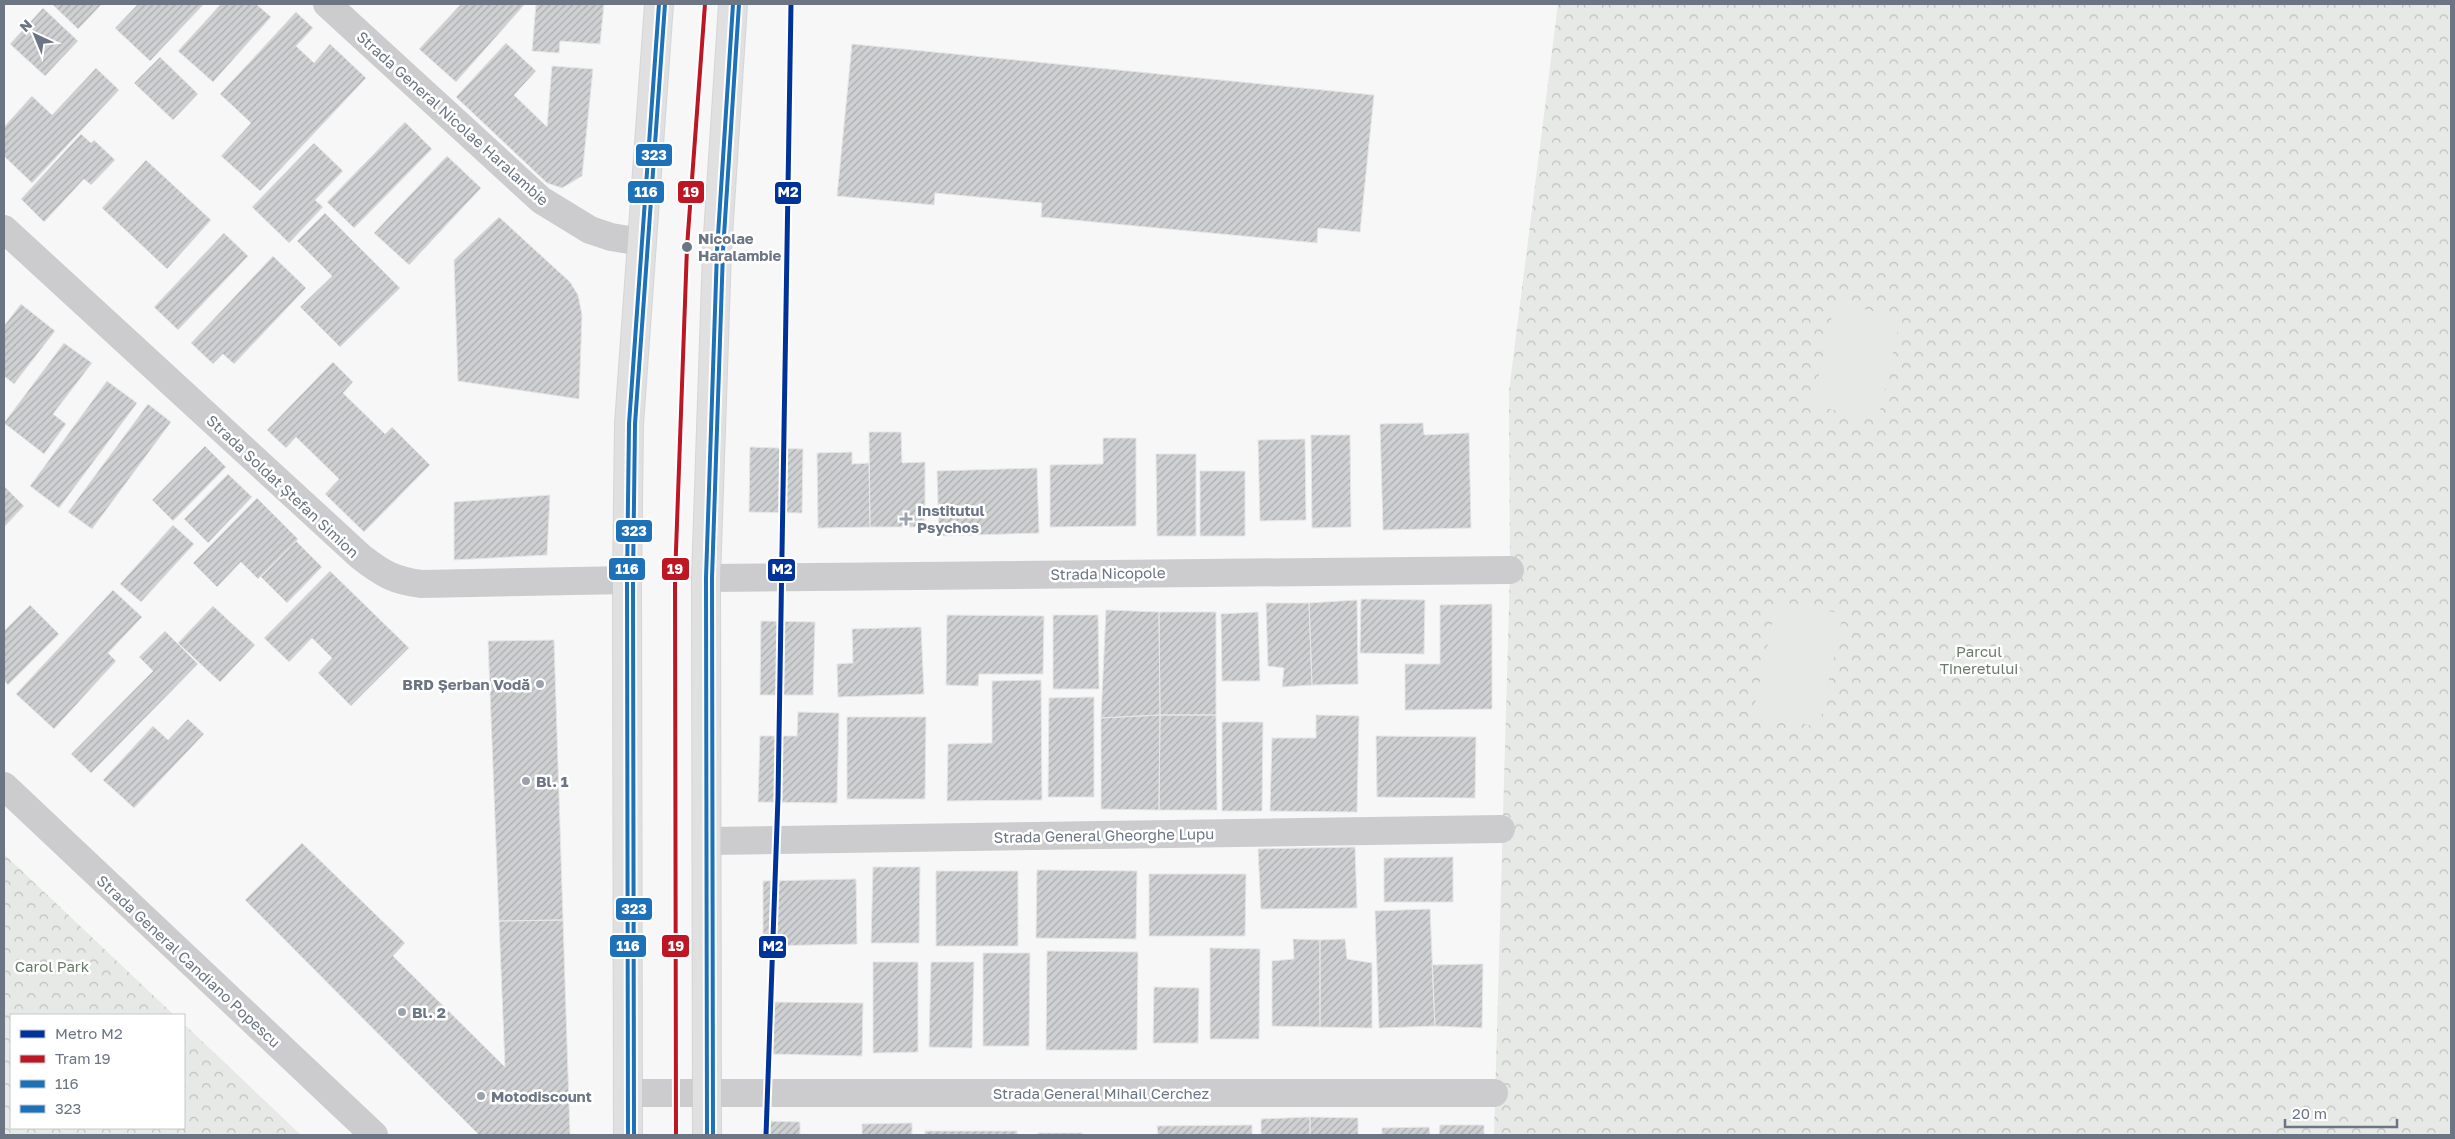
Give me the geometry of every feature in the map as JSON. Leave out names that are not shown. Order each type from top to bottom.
[{"type":"main road","points":[[628,1135],[627,580],[629,424],[659,4]]},
{"type":"main road","points":[[707,1135],[706,578],[717,251],[733,4]]},
{"type":"street","name":"Strada General Nicolae Haralambie","points":[[327,4],[541,200],[590,230],[612,237],[641,242]]},
{"type":"street","name":"Strada Soldat Ștefan Simion","points":[[4,229],[361,557],[381,572],[400,581],[422,584],[627,580]]},
{"type":"street","name":"Strada Nicopole","points":[[706,578],[1510,570]]},
{"type":"street","name":"Strada General Candiano Popescu","points":[[4,786],[374,1135]]},
{"type":"street","name":"Strada General Gheorghe Lupu","points":[[707,841],[1501,830]]},
{"type":"street","name":"Strada General Mihail Cerchez","points":[[628,1093],[1494,1093]]},
{"type":"green space","name":"Parcul Tineretului","points":[[1558,4],[2451,4],[2451,1135],[1494,1135],[1510,570],[1509,391]]},
{"type":"green space","points":[[1835,303],[1901,317],[1878,420],[1812,405]]},
{"type":"green space","points":[[1777,601],[1843,614],[1819,727],[1753,714]]},
{"type":"green space","name":"Carol Park","points":[[4,854],[173,1014],[10,1014],[10,1129],[185,1129],[185,1025],[301,1135],[4,1135]]},
{"type":"building","points":[[102,4],[78,29],[53,5]]},
{"type":"building","points":[[138,4],[204,4],[150,61],[115,28]]},
{"type":"building","points":[[221,4],[256,4],[271,17],[213,82],[178,51]]},
{"type":"building","points":[[461,4],[525,4],[456,82],[419,49]]},
{"type":"building","points":[[536,4],[604,4],[600,44],[560,41],[559,53],[532,51]]},
{"type":"building","points":[[43,8],[78,41],[45,76],[10,44]]},
{"type":"building","points":[[296,12],[313,28],[296,46],[314,63],[330,44],[366,78],[260,191],[221,156],[251,123],[220,94]]},
{"type":"building","points":[[506,43],[536,71],[514,95],[547,127],[552,66],[593,69],[582,176],[562,188],[547,183],[456,97]]},
{"type":"building","points":[[852,44],[1374,95],[1360,232],[1318,228],[1317,243],[1041,217],[1042,203],[935,193],[934,205],[837,196]]},
{"type":"building","points":[[160,57],[198,94],[173,120],[134,83]]},
{"type":"building","points":[[96,68],[119,90],[32,183],[4,156],[4,127],[32,96],[52,115]]},
{"type":"building","points":[[405,122],[432,149],[354,228],[327,202]]},
{"type":"building","points":[[81,134],[91,143],[94,140],[115,160],[91,185],[84,179],[44,222],[21,199]]},
{"type":"building","points":[[314,143],[343,171],[315,200],[323,207],[289,243],[252,207]]},
{"type":"building","points":[[447,156],[481,188],[409,265],[374,233]]},
{"type":"building","points":[[146,160],[211,220],[167,269],[102,208]]},
{"type":"building","points":[[325,213],[400,288],[340,347],[300,307],[332,276],[297,241]]},
{"type":"building","points":[[499,217],[570,282],[578,295],[582,315],[579,399],[458,381],[454,260]]},
{"type":"building","points":[[224,233],[248,256],[178,330],[154,307]]},
{"type":"building","points":[[273,256],[306,288],[234,364],[223,354],[213,364],[191,343]]},
{"type":"building","points":[[21,304],[55,331],[14,384],[4,376],[4,326]]},
{"type":"building","points":[[64,343],[92,363],[53,414],[66,424],[44,454],[4,423]]},
{"type":"building","points":[[333,362],[353,382],[343,393],[385,434],[392,427],[430,465],[364,532],[325,494],[339,479],[296,437],[286,448],[267,430]]},
{"type":"building","points":[[107,381],[137,403],[59,508],[30,486]]},
{"type":"building","points":[[148,404],[171,422],[92,529],[68,512]]},
{"type":"building","points":[[1423,423],[1424,435],[1469,433],[1471,528],[1383,530],[1380,424]]},
{"type":"building","points":[[869,432],[901,432],[902,463],[925,462],[925,527],[870,527]]},
{"type":"building","points":[[1311,435],[1350,435],[1351,527],[1312,528]]},
{"type":"building","points":[[1103,438],[1136,438],[1136,526],[1050,527],[1050,465],[1103,464]]},
{"type":"building","points":[[1305,439],[1306,520],[1260,521],[1258,440]]},
{"type":"building","points":[[205,446],[226,467],[173,521],[152,500]]},
{"type":"building","points":[[750,447],[803,449],[802,513],[749,512]]},
{"type":"building","points":[[852,452],[852,464],[869,463],[870,527],[818,528],[817,453]]},
{"type":"building","points":[[1156,454],[1196,454],[1196,536],[1157,536]]},
{"type":"building","points":[[1037,468],[1039,533],[939,536],[937,471]]},
{"type":"building","points":[[1200,471],[1245,471],[1245,536],[1200,536]]},
{"type":"building","points":[[228,474],[252,497],[208,543],[184,519]]},
{"type":"building","points":[[4,486],[24,506],[4,527]]},
{"type":"building","points":[[550,495],[547,555],[454,560],[454,502]]},
{"type":"building","points":[[257,498],[298,539],[258,579],[241,562],[217,587],[193,563]]},
{"type":"building","points":[[173,525],[194,544],[141,602],[120,584]]},
{"type":"building","points":[[296,541],[322,567],[287,603],[261,577]]},
{"type":"building","points":[[330,571],[409,648],[351,706],[318,673],[332,658],[312,638],[289,662],[264,638]]},
{"type":"building","points":[[113,590],[142,617],[108,653],[116,661],[54,729],[16,694]]},
{"type":"building","points":[[1361,599],[1425,600],[1424,654],[1360,653]]},
{"type":"building","points":[[1357,600],[1358,684],[1312,685],[1309,603]]},
{"type":"building","points":[[1266,603],[1309,603],[1312,685],[1282,687],[1284,668],[1268,666]]},
{"type":"building","points":[[1492,604],[1492,709],[1405,710],[1405,664],[1440,664],[1440,605]]},
{"type":"building","points":[[30,605],[59,634],[8,685],[4,680],[4,631]]},
{"type":"building","points":[[213,606],[255,645],[220,682],[178,643]]},
{"type":"building","points":[[1106,610],[1159,612],[1160,715],[1101,718]]},
{"type":"building","points":[[1159,612],[1216,612],[1216,715],[1160,715]]},
{"type":"building","points":[[1258,612],[1260,681],[1222,681],[1221,614]]},
{"type":"building","points":[[947,615],[1044,616],[1043,674],[979,674],[978,686],[946,685]]},
{"type":"building","points":[[1053,615],[1098,615],[1099,689],[1053,689]]},
{"type":"building","points":[[761,621],[815,622],[813,695],[760,695]]},
{"type":"building","points":[[921,627],[924,694],[838,697],[837,664],[853,663],[852,629]]},
{"type":"building","points":[[165,631],[198,664],[91,773],[71,754],[153,671],[139,657]]},
{"type":"building","name":"Bl. 1","points":[[554,640],[563,920],[499,921],[488,641]]},
{"type":"building","points":[[1041,680],[1042,800],[947,801],[948,744],[992,743],[992,681]]},
{"type":"building","points":[[1094,697],[1094,797],[1048,797],[1049,698]]},
{"type":"building","points":[[798,712],[839,713],[837,803],[758,802],[760,736],[797,736]]},
{"type":"building","points":[[1160,715],[1159,810],[1101,809],[1101,718]]},
{"type":"building","points":[[1160,715],[1216,715],[1217,810],[1159,810]]},
{"type":"building","points":[[1316,715],[1359,716],[1357,812],[1270,811],[1272,738],[1316,738]]},
{"type":"building","points":[[847,717],[926,717],[925,799],[847,799]]},
{"type":"building","points":[[188,719],[204,734],[134,808],[103,780],[153,726],[168,740]]},
{"type":"building","points":[[1222,722],[1263,722],[1262,811],[1222,811]]},
{"type":"building","points":[[1376,736],[1476,737],[1475,798],[1377,797]]},
{"type":"building","name":"Bl. 2","points":[[302,843],[405,943],[393,956],[505,1067],[499,921],[563,920],[570,1135],[479,1135],[245,900]]},
{"type":"building","points":[[1355,847],[1357,908],[1261,909],[1258,849]]},
{"type":"building","points":[[1453,857],[1453,902],[1384,902],[1384,858]]},
{"type":"building","points":[[873,867],[920,867],[919,943],[871,943]]},
{"type":"building","points":[[1037,870],[1137,871],[1136,939],[1036,938]]},
{"type":"building","points":[[936,871],[1018,871],[1018,946],[936,946]]},
{"type":"building","points":[[1149,874],[1246,874],[1245,936],[1149,936]]},
{"type":"building","points":[[856,879],[857,944],[763,946],[763,881]]},
{"type":"building","points":[[1430,909],[1435,1026],[1379,1028],[1375,911]]},
{"type":"building","points":[[1293,939],[1320,940],[1320,1027],[1272,1026],[1272,961],[1294,959]]},
{"type":"building","points":[[1345,939],[1347,959],[1372,963],[1372,1028],[1320,1027],[1320,940]]},
{"type":"building","points":[[1210,948],[1260,949],[1259,1039],[1210,1039]]},
{"type":"building","points":[[1047,951],[1138,952],[1137,1050],[1046,1050]]},
{"type":"building","points":[[983,953],[1030,953],[1029,1046],[983,1046]]},
{"type":"building","points":[[873,962],[918,962],[918,1052],[873,1053]]},
{"type":"building","points":[[931,962],[974,962],[972,1048],[929,1047]]},
{"type":"building","points":[[1483,964],[1482,1028],[1435,1026],[1432,965]]},
{"type":"building","points":[[1154,987],[1199,988],[1198,1043],[1153,1043]]},
{"type":"building","points":[[770,1002],[863,1003],[862,1056],[770,1054]]},
{"type":"building","points":[[1310,1117],[1310,1135],[1261,1135],[1261,1119]]},
{"type":"building","points":[[1310,1117],[1358,1118],[1358,1135],[1310,1135]]},
{"type":"building","points":[[763,1121],[800,1122],[800,1135],[762,1135]]},
{"type":"building","points":[[912,1123],[912,1135],[862,1135],[862,1124]]},
{"type":"building","points":[[1252,1125],[1252,1135],[1158,1135],[1157,1126]]},
{"type":"building","points":[[1440,1125],[1484,1125],[1484,1135],[1439,1135]]},
{"type":"building","points":[[1429,1127],[1430,1135],[1382,1135],[1382,1128]]},
{"type":"building","points":[[925,1131],[1017,1131],[1017,1135],[925,1135]]},
{"type":"building","points":[[1038,1133],[1082,1133],[1082,1135],[1038,1135]]},
{"type":"metro line","name":"M2","points":[[766,1135],[778,797],[791,4]]},
{"type":"tram line","name":"19","points":[[676,1135],[675,578],[687,247],[705,4]]},
{"type":"transit line","name":"116","points":[[628,1135],[627,580],[629,424],[659,4]]},
{"type":"transit line","name":"323","points":[[634,1135],[633,580],[635,424],[665,4]]},
{"type":"transit line","name":"116","points":[[707,1135],[706,578],[717,251],[733,4]]},
{"type":"transit line","name":"323","points":[[713,1135],[712,578],[723,251],[739,4]]},
{"type":"place","name":"Nicolae Haralambie","points":[[687,247]]},
{"type":"place","name":"Institutul Psychos","points":[[906,519]]},
{"type":"place","name":"BRD Șerban Vodă","points":[[540,684]]},
{"type":"place","name":"Bl. 1","points":[[526,781]]},
{"type":"place","name":"Bl. 2","points":[[402,1012]]},
{"type":"place","name":"Motodiscount","points":[[481,1096]]}]
